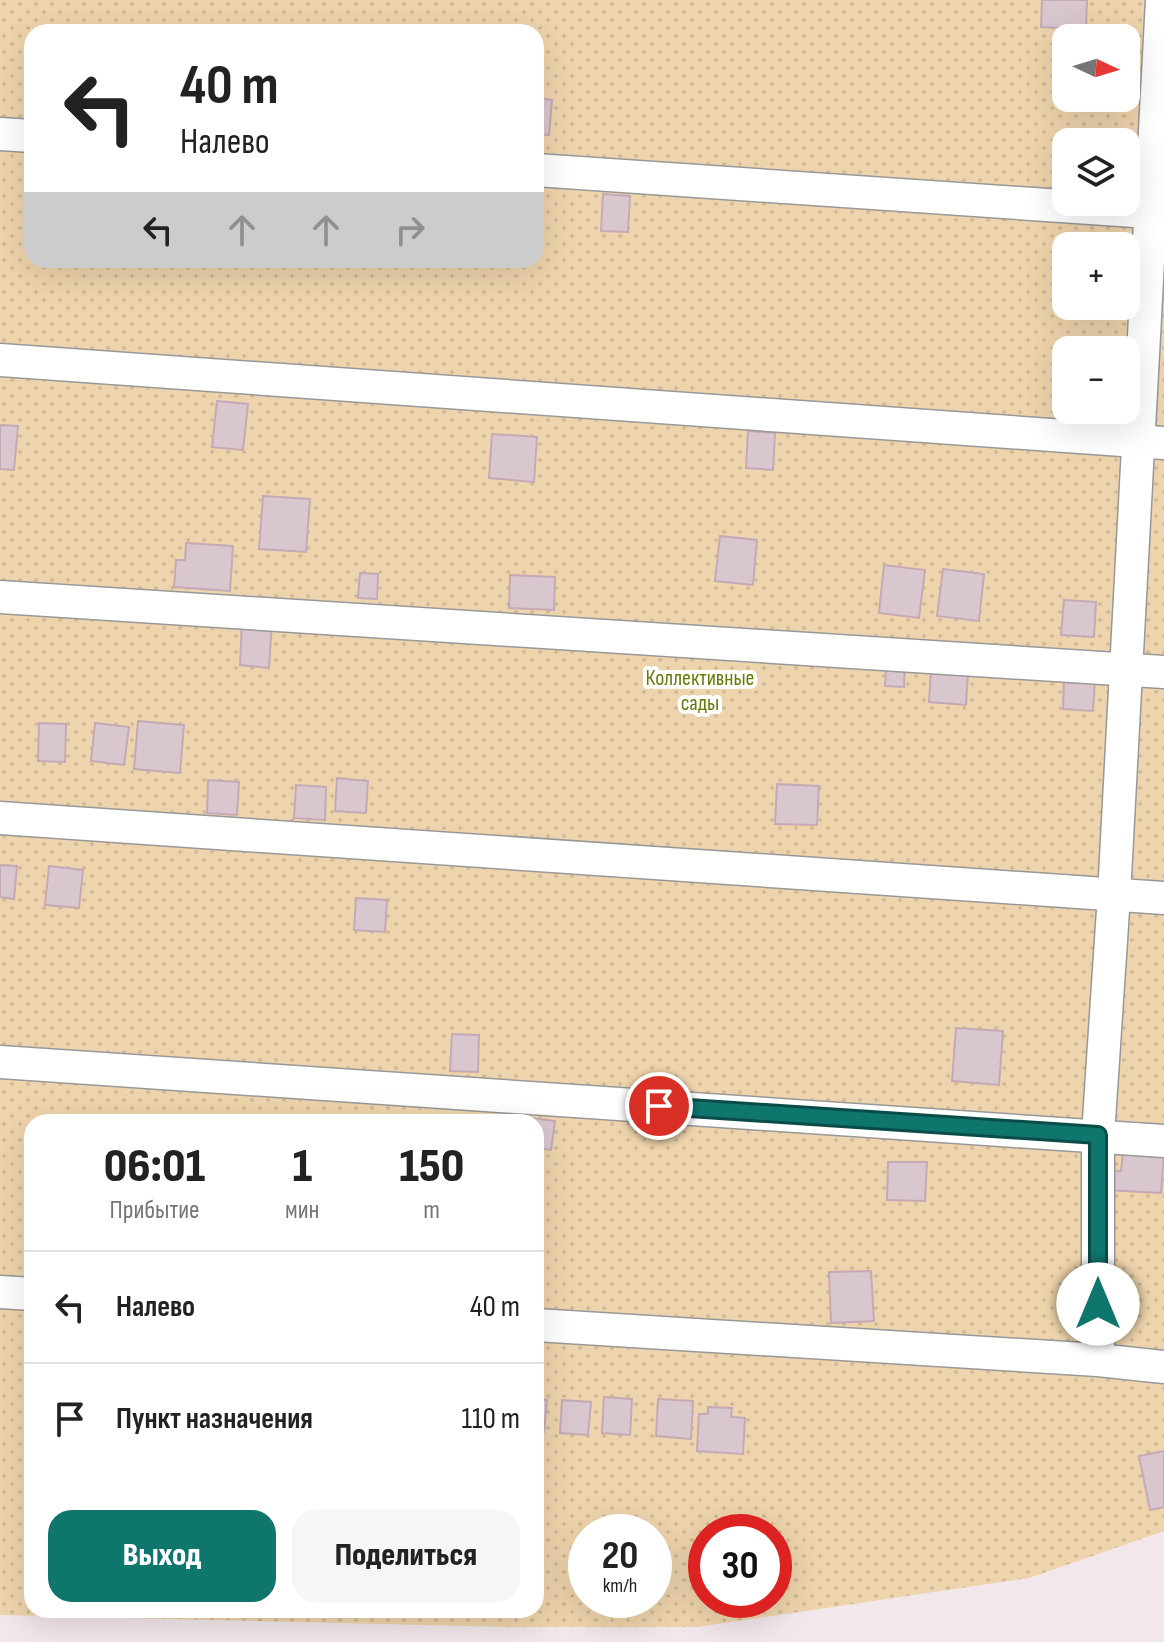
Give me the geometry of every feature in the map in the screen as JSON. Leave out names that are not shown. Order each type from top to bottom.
[{"type":"street","points":[[1098,1360],[1098,1135],[1125,669],[1151,442],[1162,0]]},
{"type":"street","points":[[0,134],[24,136]]},
{"type":"street","points":[[544,171],[1157,213]]},
{"type":"street","points":[[0,360],[1151,442]]},
{"type":"street","points":[[0,597],[1164,672]]},
{"type":"street","points":[[0,818],[1164,898]]},
{"type":"street","points":[[0,1062],[1164,1141]]},
{"type":"street","points":[[0,1292],[24,1294]]},
{"type":"street","points":[[544,1325],[1098,1360],[1164,1367]]},
{"type":"green space","name":"Коллективные сады","points":[[0,0],[1164,0],[1164,1531],[1029,1578],[792,1613],[792,1514],[688,1514],[688,1618],[758,1618],[697,1627],[507,1627],[127,1618],[544,1618],[544,1114],[24,1114],[24,1616],[0,1615]]},
{"type":"building","points":[[1042,0],[1087,0],[1086,24],[1041,27]]},
{"type":"building","points":[[544,99],[552,100],[549,135],[544,135]]},
{"type":"building","points":[[603,194],[630,196],[628,232],[601,231]]},
{"type":"building","points":[[217,401],[248,404],[243,450],[212,447]]},
{"type":"building","points":[[0,425],[18,426],[14,470],[0,469]]},
{"type":"building","points":[[748,431],[775,433],[773,470],[746,468]]},
{"type":"building","points":[[492,434],[537,437],[534,482],[489,478]]},
{"type":"building","points":[[263,496],[310,499],[306,552],[259,549]]},
{"type":"building","points":[[720,536],[757,540],[753,585],[715,581]]},
{"type":"building","points":[[186,543],[233,546],[230,591],[174,587],[176,560],[185,560]]},
{"type":"building","points":[[884,565],[925,570],[919,618],[879,613]]},
{"type":"building","points":[[943,569],[984,574],[979,621],[937,616]]},
{"type":"building","points":[[360,573],[378,574],[377,599],[358,598]]},
{"type":"building","points":[[510,575],[555,577],[554,610],[509,608]]},
{"type":"building","points":[[1064,600],[1096,602],[1094,637],[1061,635]]},
{"type":"building","points":[[242,621],[272,623],[269,668],[240,665]]},
{"type":"building","points":[[887,660],[905,661],[904,687],[885,686]]},
{"type":"building","points":[[931,670],[968,672],[966,705],[929,702]]},
{"type":"building","points":[[1064,676],[1095,678],[1093,711],[1063,709]]},
{"type":"building","points":[[138,721],[184,725],[180,773],[134,769]]},
{"type":"building","points":[[39,723],[66,724],[65,762],[38,761]]},
{"type":"building","points":[[95,723],[129,727],[124,765],[91,761]]},
{"type":"building","points":[[337,778],[368,781],[366,813],[335,811]]},
{"type":"building","points":[[208,780],[239,782],[237,815],[207,813]]},
{"type":"building","points":[[777,784],[819,786],[817,825],[775,824]]},
{"type":"building","points":[[296,785],[326,787],[325,820],[294,818]]},
{"type":"building","points":[[0,865],[17,866],[14,899],[0,897]]},
{"type":"building","points":[[49,866],[83,870],[79,908],[45,905]]},
{"type":"building","points":[[356,898],[387,900],[385,932],[354,930]]},
{"type":"building","points":[[956,1028],[1003,1031],[999,1085],[952,1081]]},
{"type":"building","points":[[452,1034],[479,1035],[478,1072],[450,1071]]},
{"type":"building","points":[[544,1120],[555,1121],[551,1150],[544,1149]]},
{"type":"building","points":[[1123,1152],[1164,1155],[1161,1193],[1106,1190],[1107,1170],[1121,1171]]},
{"type":"building","points":[[888,1162],[927,1162],[925,1201],[887,1200]]},
{"type":"building","points":[[871,1271],[874,1321],[831,1323],[829,1272]]},
{"type":"building","points":[[604,1397],[632,1399],[630,1435],[602,1433]]},
{"type":"building","points":[[658,1399],[693,1401],[691,1439],[656,1436]]},
{"type":"building","points":[[544,1400],[547,1400],[544,1432]]},
{"type":"building","points":[[562,1400],[591,1402],[588,1435],[560,1433]]},
{"type":"building","points":[[708,1407],[732,1408],[731,1417],[745,1418],[743,1454],[697,1451],[699,1414],[708,1414]]},
{"type":"building","points":[[1164,1451],[1164,1507],[1150,1510],[1139,1456]]},
{"type":"route","points":[[659,1106],[1098,1135],[1098,1304]]}]
